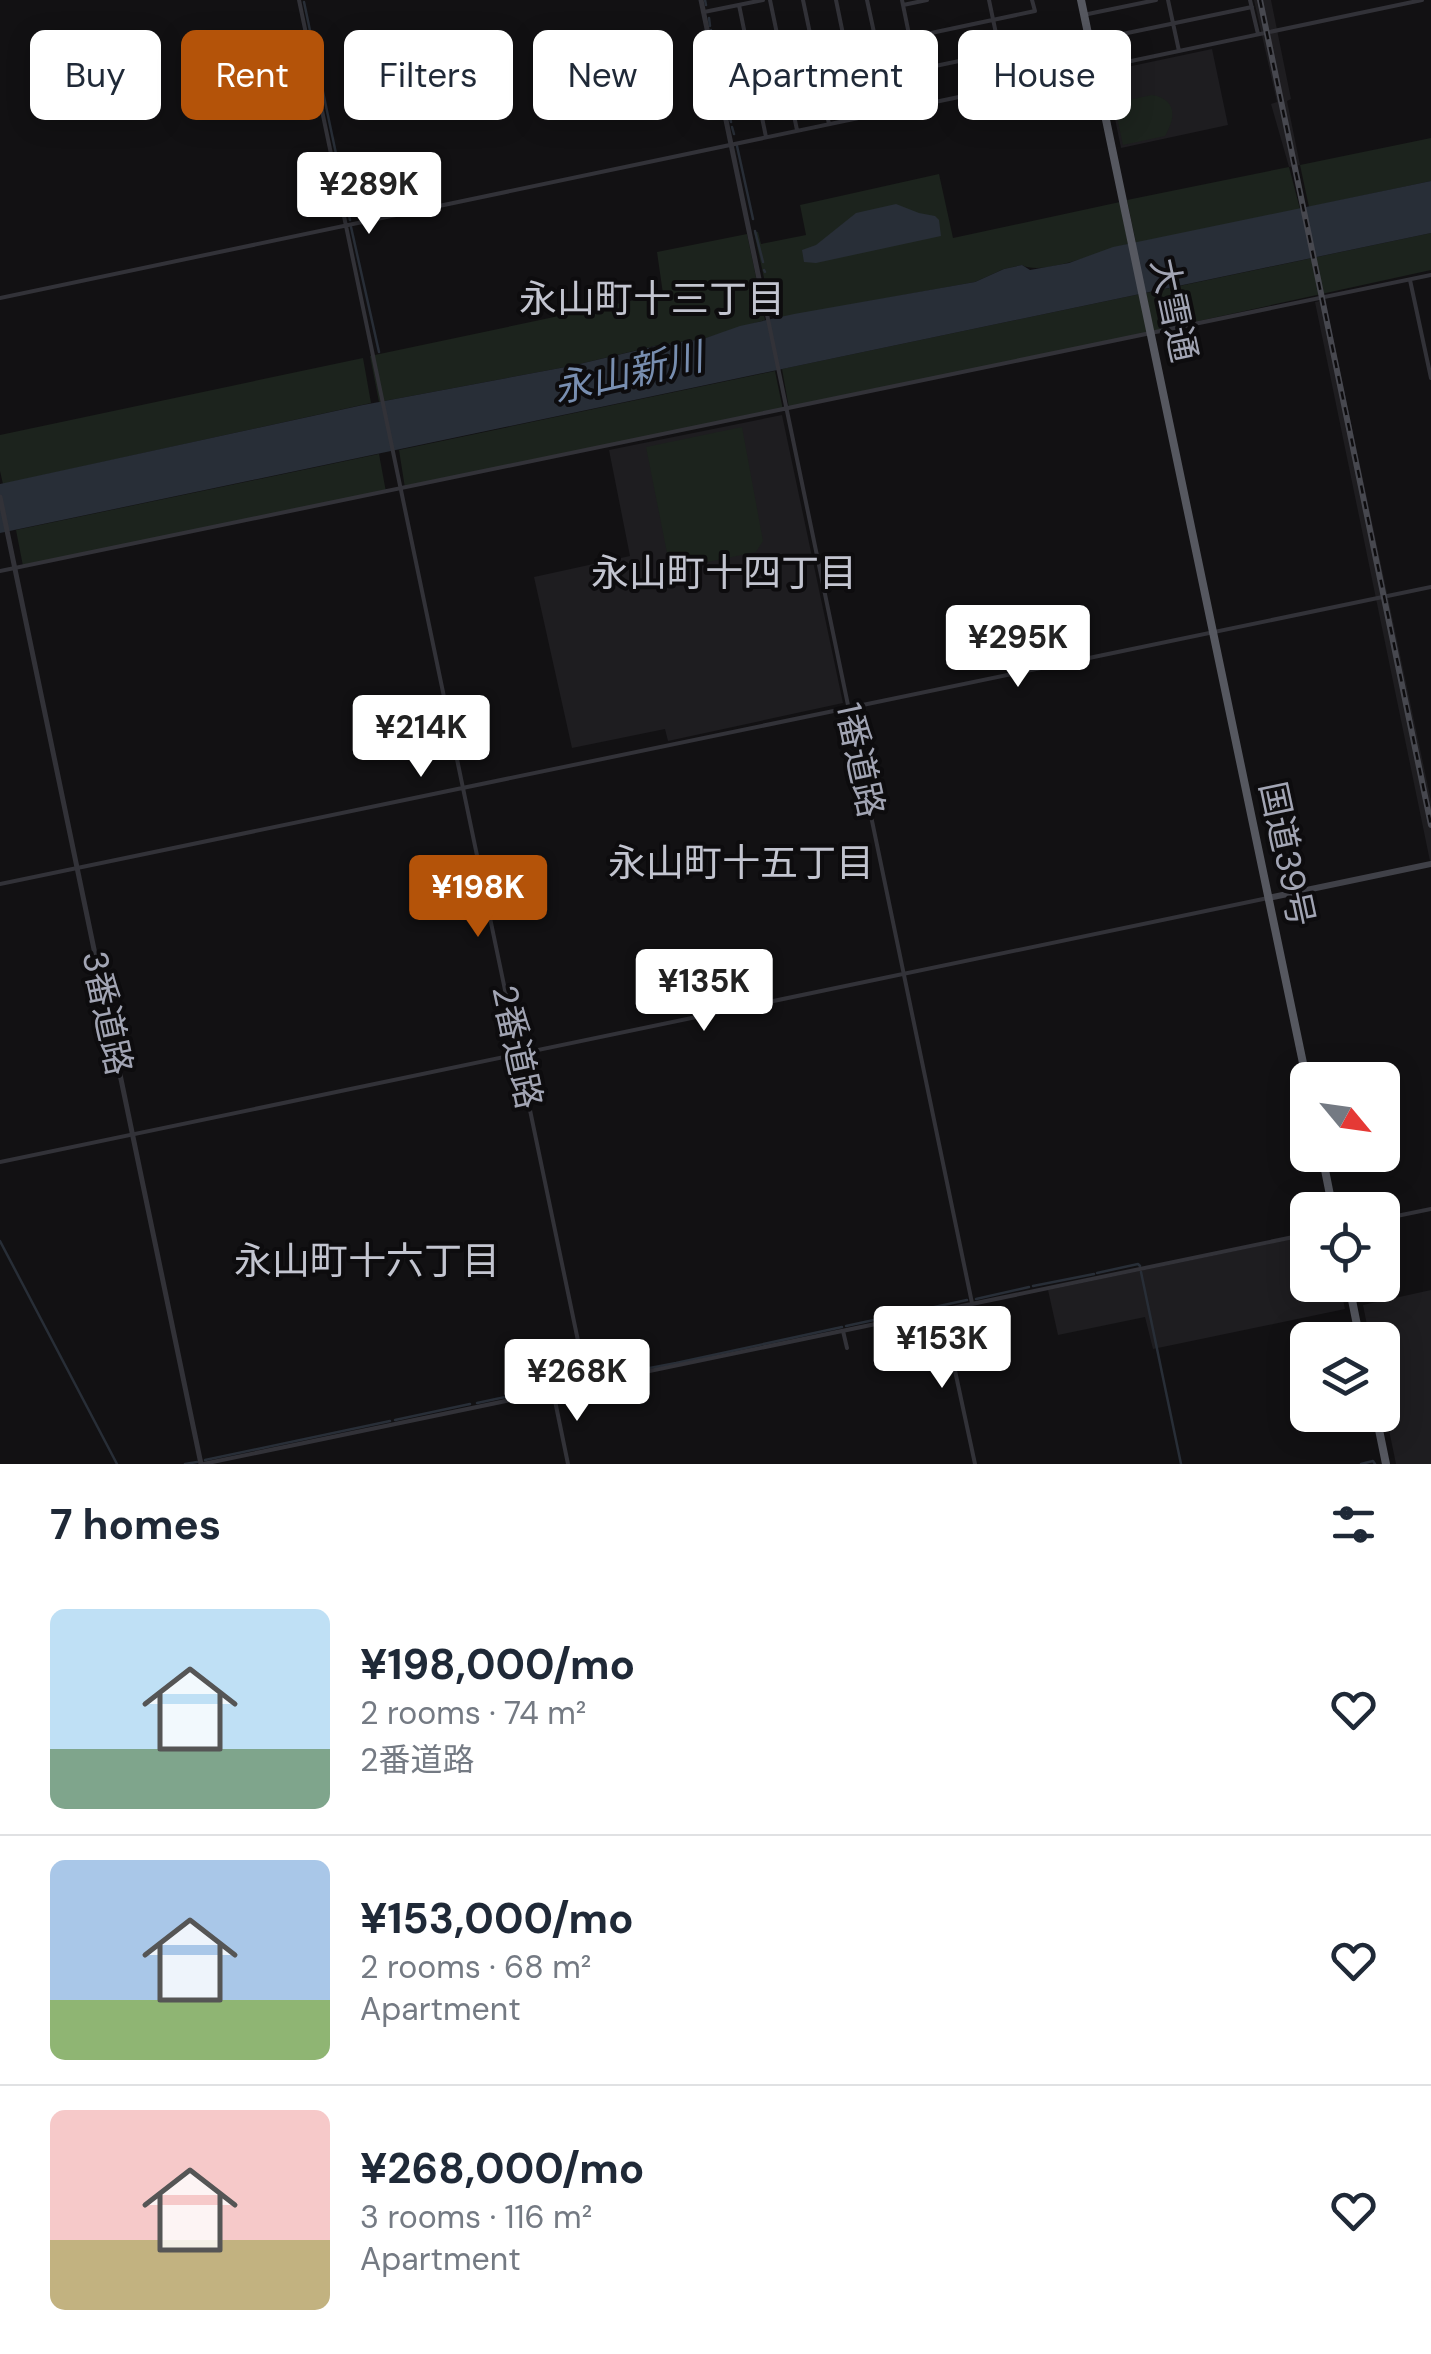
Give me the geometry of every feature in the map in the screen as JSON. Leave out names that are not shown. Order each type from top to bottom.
[{"type":"highway","name":"大雪通","points":[[1080,0],[1087,30]]},
{"type":"highway","name":"大雪通","points":[[1106,120],[1214,632]]},
{"type":"highway","name":"国道39号","points":[[1214,632],[1303,1062]]},
{"type":"highway","points":[[1379,1432],[1386,1464]]},
{"type":"main road","points":[[1268,898],[1431,864]]},
{"type":"street","points":[[299,0],[346,225]]},
{"type":"street","points":[[701,0],[708,30]]},
{"type":"street","points":[[704,12],[767,0],[774,30]]},
{"type":"street","points":[[804,0],[810,30]]},
{"type":"street","points":[[836,0],[842,30]]},
{"type":"street","points":[[867,0],[874,30]]},
{"type":"street","points":[[908,30],[902,2],[927,0]]},
{"type":"street","points":[[989,0],[995,30]]},
{"type":"street","points":[[938,32],[1035,11],[1032,0]]},
{"type":"street","points":[[1084,15],[1156,0]]},
{"type":"street","points":[[1168,0],[1179,51]]},
{"type":"street","points":[[1250,0],[1258,34]]},
{"type":"street","points":[[1131,61],[1422,0]]},
{"type":"street","points":[[739,5],[744,30]]},
{"type":"street","points":[[1131,32],[1252,7]]},
{"type":"street","points":[[727,120],[763,298]]},
{"type":"street","points":[[762,120],[766,137]]},
{"type":"street","points":[[795,120],[797,130]]},
{"type":"street","points":[[828,120],[829,124]]},
{"type":"street","points":[[0,298],[847,120]]},
{"type":"street","name":"2番道路","points":[[346,225],[587,1384]]},
{"type":"street","points":[[0,571],[14,565],[1431,274]]},
{"type":"street","points":[[1410,280],[1431,378]]},
{"type":"street","name":"1番道路","points":[[763,298],[972,1304]]},
{"type":"street","name":"3番道路","points":[[0,497],[202,1464]]},
{"type":"street","points":[[0,884],[1431,587]]},
{"type":"street","points":[[0,1162],[1268,898]]},
{"type":"street","points":[[1400,1215],[1431,1209]]},
{"type":"street","points":[[202,1464],[1290,1238]]},
{"type":"street","points":[[942,1310],[975,1464]]},
{"type":"street","points":[[843,1330],[847,1348]]},
{"type":"street","points":[[553,1391],[568,1464]]},
{"type":"shaded area","points":[[1254,0],[1271,0],[1300,165],[1289,167],[1271,104],[1277,102]]},
{"type":"shaded area","points":[[1212,49],[1228,125],[1121,148],[1115,120],[1131,120],[1131,66]]},
{"type":"shaded area","points":[[1152,95],[1170,105],[1171,123],[1165,136],[1123,145],[1118,120],[1131,120],[1131,99]]},
{"type":"shaded area","points":[[1431,138],[1431,181],[1309,207],[1300,165]]},
{"type":"shaded area","points":[[1289,167],[1300,209],[1136,243],[1127,200]]},
{"type":"shaded area","points":[[939,174],[953,238],[1120,202],[1128,244],[1044,268],[1022,265],[975,282],[773,319],[754,232],[758,232],[761,244],[806,235],[800,205]]},
{"type":"shaded area","points":[[1431,233],[1431,270],[1153,331],[1146,293]]},
{"type":"shaded area","points":[[747,234],[765,320],[703,339],[379,402],[370,356],[663,294],[657,252]]},
{"type":"shaded area","points":[[1140,294],[1147,333],[789,408],[782,369]]},
{"type":"shaded area","points":[[1325,300],[1431,801],[1431,866],[1315,302]]},
{"type":"shaded area","points":[[363,358],[371,403],[3,484],[0,435]]},
{"type":"shaded area","points":[[775,371],[783,410],[405,488],[399,450]]},
{"type":"shaded area","points":[[782,415],[843,703],[668,741],[665,729],[572,748],[534,577],[630,556],[609,450]]},
{"type":"shaded area","points":[[742,427],[763,541],[756,552],[670,568],[646,447]]},
{"type":"shaded area","points":[[379,454],[386,492],[23,566],[16,530]]},
{"type":"shaded area","points":[[1290,1240],[1290,1302],[1344,1302],[1345,1309],[1153,1349],[1145,1317],[1058,1335],[1048,1290]]},
{"type":"shaded area","points":[[1431,1290],[1431,1464],[1396,1464],[1389,1432],[1400,1432],[1400,1322],[1366,1322],[1363,1305],[1400,1302],[1400,1297]]},
{"type":"water","name":"永山新川","points":[[1431,181],[1431,233],[0,533],[0,484],[363,405],[703,339],[794,314],[975,282],[1022,265],[1030,270],[1069,263],[1113,247]]},
{"type":"water","points":[[896,204],[935,216],[941,236],[816,263],[804,262],[802,250],[816,245],[856,213]]},
{"type":"waterway","points":[[705,0],[706,5]]},
{"type":"waterway","points":[[304,2],[350,220]]},
{"type":"waterway","points":[[709,18],[710,26]]},
{"type":"waterway","points":[[732,127],[734,134]]},
{"type":"waterway","points":[[737,146],[753,219]]},
{"type":"waterway","points":[[351,227],[379,352]]},
{"type":"waterway","points":[[755,231],[763,262]]},
{"type":"waterway","points":[[0,1241],[117,1464]]},
{"type":"waterway","points":[[1097,1273],[1140,1266]]},
{"type":"waterway","points":[[1141,1272],[1181,1464]]},
{"type":"waterway","points":[[1033,1286],[1094,1274]]},
{"type":"waterway","points":[[976,1299],[1029,1287]]},
{"type":"waterway","points":[[846,1326],[967,1300]]},
{"type":"waterway","points":[[592,1379],[842,1327]]},
{"type":"waterway","points":[[477,1403],[582,1381]]},
{"type":"waterway","points":[[395,1420],[470,1404]]},
{"type":"waterway","points":[[205,1460],[390,1421]]},
{"type":"waterway","points":[[185,1464],[197,1462]]},
{"type":"waterway","points":[[1361,1464],[1375,1464]]},
{"type":"railway","points":[[1260,0],[1431,825]]},
{"type":"district","name":"永山町十三丁目","points":[[652,299]]},
{"type":"district","name":"永山町十四丁目","points":[[724,573]]},
{"type":"district","name":"永山町十五丁目","points":[[741,863]]},
{"type":"district","name":"永山町十六丁目","points":[[367,1261]]}]
